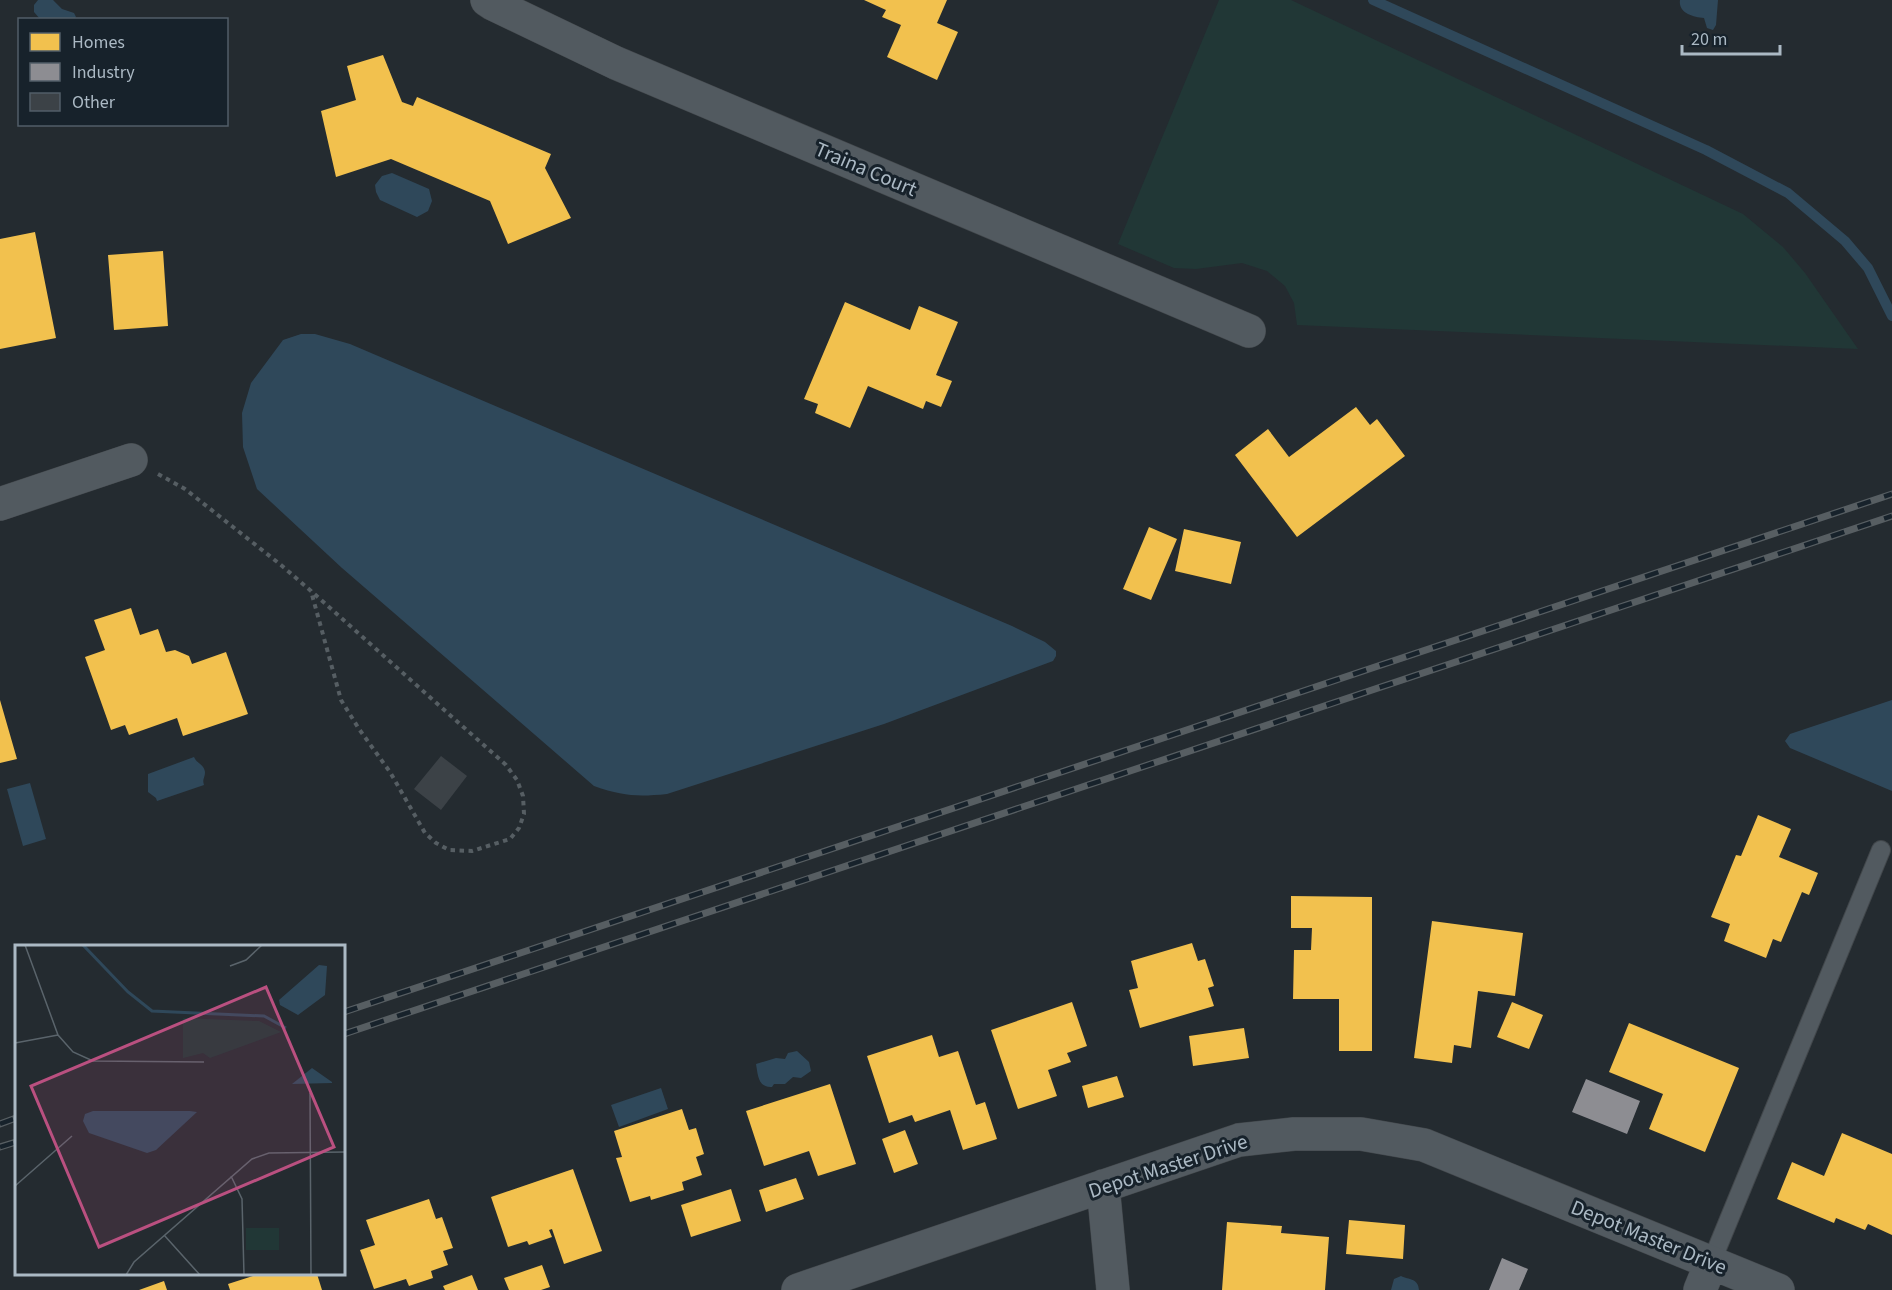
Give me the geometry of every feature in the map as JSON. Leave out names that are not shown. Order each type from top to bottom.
[{"type":"street","name":"Traina Court","points":[[487,0],[616,63],[1249,331]]},
{"type":"street","points":[[0,504],[131,460]]},
{"type":"street","name":"Depot Master Drive","points":[[798,1290],[1239,1140],[1294,1134],[1361,1134],[1424,1145],[1706,1276],[1778,1290]]},
{"type":"street","points":[[1103,1186],[1113,1290]]},
{"type":"lane","points":[[1706,1276],[1881,850]]},
{"type":"path","points":[[131,460],[185,489],[281,565],[311,591],[506,765],[517,780],[523,796],[524,814],[519,828],[510,839],[472,851],[449,850],[436,843],[425,833],[390,772],[341,700],[311,591]]},
{"type":"green space","points":[[1219,0],[1291,0],[1743,214],[1783,247],[1805,273],[1858,349],[1297,325],[1294,303],[1285,286],[1267,271],[1242,263],[1196,269],[1174,268],[1118,244]]},
{"type":"water","points":[[38,0],[53,0],[62,9],[74,13],[76,17],[39,18],[34,12],[34,5]]},
{"type":"water","points":[[1680,0],[1718,0],[1716,25],[1713,30],[1707,28],[1704,18],[1684,11]]},
{"type":"water","points":[[392,173],[429,189],[432,201],[428,211],[417,217],[380,200],[375,185],[382,176]]},
{"type":"water","points":[[301,334],[315,334],[350,344],[1012,626],[1045,642],[1056,651],[1056,656],[1053,661],[884,724],[667,794],[630,795],[594,786],[342,568],[257,489],[243,447],[242,413],[251,383],[283,340]]},
{"type":"water","points":[[1892,700],[1892,791],[1790,748],[1785,741],[1790,734]]},
{"type":"water","points":[[194,757],[204,769],[204,785],[157,801],[148,792],[148,774]]},
{"type":"water","points":[[30,783],[46,839],[23,846],[7,789]]},
{"type":"water","points":[[797,1051],[809,1062],[811,1071],[801,1078],[793,1077],[785,1084],[774,1084],[772,1087],[767,1087],[761,1083],[756,1064],[776,1058],[785,1059],[788,1053]]},
{"type":"water","points":[[661,1088],[668,1109],[619,1127],[611,1105]]},
{"type":"water","points":[[1401,1276],[1415,1281],[1419,1290],[1391,1290],[1394,1279]]},
{"type":"building: Homes","points":[[864,0],[947,0],[937,23],[958,32],[937,80],[887,57],[901,25],[882,17],[886,10]]},
{"type":"building: Homes","points":[[383,55],[402,102],[413,106],[417,97],[551,154],[545,168],[571,218],[508,244],[490,201],[391,159],[336,177],[321,111],[356,100],[347,66]]},
{"type":"building: Homes","points":[[35,232],[56,338],[0,349],[0,239]]},
{"type":"building: Homes","points":[[163,251],[168,326],[114,330],[108,255]]},
{"type":"building: Homes","points":[[845,302],[910,330],[919,306],[958,322],[936,375],[952,381],[941,407],[926,401],[923,409],[868,386],[850,428],[815,413],[818,404],[804,399]]},
{"type":"building: Homes","points":[[1356,407],[1370,425],[1377,419],[1405,456],[1297,537],[1235,455],[1268,429],[1289,457]]},
{"type":"building: Homes","points":[[1149,527],[1177,539],[1151,600],[1123,589]]},
{"type":"building: Homes","points":[[1184,529],[1241,542],[1231,584],[1175,571]]},
{"type":"building: Homes","points":[[131,608],[140,635],[158,629],[166,652],[175,650],[189,656],[192,664],[226,652],[248,714],[183,736],[177,718],[129,735],[125,725],[111,730],[85,657],[105,650],[94,620]]},
{"type":"building: Homes","points":[[0,700],[17,759],[0,763]]},
{"type":"building: Homes","points":[[1758,815],[1791,829],[1779,857],[1818,873],[1809,895],[1802,892],[1781,942],[1773,939],[1766,958],[1724,941],[1730,924],[1711,917],[1736,855],[1741,856]]},
{"type":"building: Homes","points":[[1291,896],[1372,897],[1372,1051],[1339,1051],[1339,999],[1293,999],[1294,950],[1311,950],[1312,928],[1291,928]]},
{"type":"building: Homes","points":[[1432,921],[1523,933],[1515,996],[1478,991],[1471,1048],[1454,1045],[1452,1063],[1414,1058]]},
{"type":"building: Homes","points":[[1192,943],[1198,961],[1205,959],[1214,986],[1208,988],[1214,1006],[1140,1028],[1129,990],[1138,988],[1131,961]]},
{"type":"building: Homes","points":[[1072,1002],[1087,1046],[1067,1053],[1071,1062],[1048,1070],[1057,1096],[1018,1109],[991,1030]]},
{"type":"building: Homes","points":[[1512,1002],[1543,1015],[1529,1049],[1497,1037]]},
{"type":"building: Homes","points":[[1629,1023],[1739,1068],[1705,1152],[1649,1129],[1663,1094],[1609,1072]]},
{"type":"building: Homes","points":[[1244,1028],[1249,1058],[1193,1066],[1189,1036]]},
{"type":"building: Homes","points":[[932,1035],[939,1057],[958,1051],[976,1105],[985,1102],[997,1139],[963,1150],[950,1110],[915,1122],[912,1115],[889,1123],[867,1056]]},
{"type":"building: Homes","points":[[1117,1076],[1124,1097],[1088,1108],[1082,1086]]},
{"type":"building: Homes","points":[[830,1084],[856,1164],[818,1176],[809,1151],[764,1166],[746,1111]]},
{"type":"building: Homes","points":[[682,1109],[689,1130],[696,1128],[704,1154],[696,1157],[702,1175],[682,1182],[684,1190],[651,1200],[650,1196],[630,1202],[616,1158],[622,1157],[614,1131]]},
{"type":"building: Homes","points":[[905,1130],[918,1164],[894,1173],[882,1139]]},
{"type":"building: Homes","points":[[1842,1133],[1892,1154],[1892,1235],[1868,1224],[1865,1230],[1836,1218],[1834,1223],[1777,1199],[1792,1162],[1824,1176]]},
{"type":"building: Homes","points":[[573,1169],[602,1251],[564,1264],[552,1229],[549,1230],[552,1237],[529,1245],[527,1241],[508,1247],[491,1197]]},
{"type":"building: Homes","points":[[796,1178],[804,1199],[766,1212],[759,1190]]},
{"type":"building: Homes","points":[[731,1189],[741,1221],[691,1237],[681,1205]]},
{"type":"building: Homes","points":[[429,1199],[436,1219],[442,1217],[453,1248],[443,1251],[448,1265],[431,1271],[433,1278],[409,1286],[406,1279],[374,1289],[360,1250],[375,1245],[366,1220]]},
{"type":"building: Homes","points":[[1349,1220],[1405,1225],[1403,1259],[1346,1254]]},
{"type":"building: Homes","points":[[1227,1222],[1282,1226],[1281,1233],[1329,1237],[1325,1290],[1222,1290]]},
{"type":"building: Homes","points":[[542,1265],[550,1287],[541,1290],[509,1290],[504,1278]]},
{"type":"building: Homes","points":[[256,1275],[317,1275],[322,1290],[230,1290],[228,1284]]},
{"type":"building: Homes","points":[[472,1275],[478,1290],[445,1290],[443,1286]]},
{"type":"building: Homes","points":[[164,1281],[167,1290],[139,1290]]},
{"type":"building: Industry","points":[[1586,1079],[1640,1101],[1627,1134],[1572,1112]]},
{"type":"building: Industry","points":[[1502,1258],[1528,1269],[1519,1290],[1489,1290]]},
{"type":"building: Other","points":[[441,756],[467,776],[441,810],[414,789]]},
{"type":"waterway","points":[[1373,0],[1706,150],[1788,193],[1845,241],[1868,268],[1892,316]]},
{"type":"railway","points":[[345,1012],[1892,494]]},
{"type":"railway","points":[[345,1034],[1892,516]]},
{"type":"railway","points":[[0,1124],[15,1118]]},
{"type":"railway","points":[[0,1147],[15,1142]]}]
